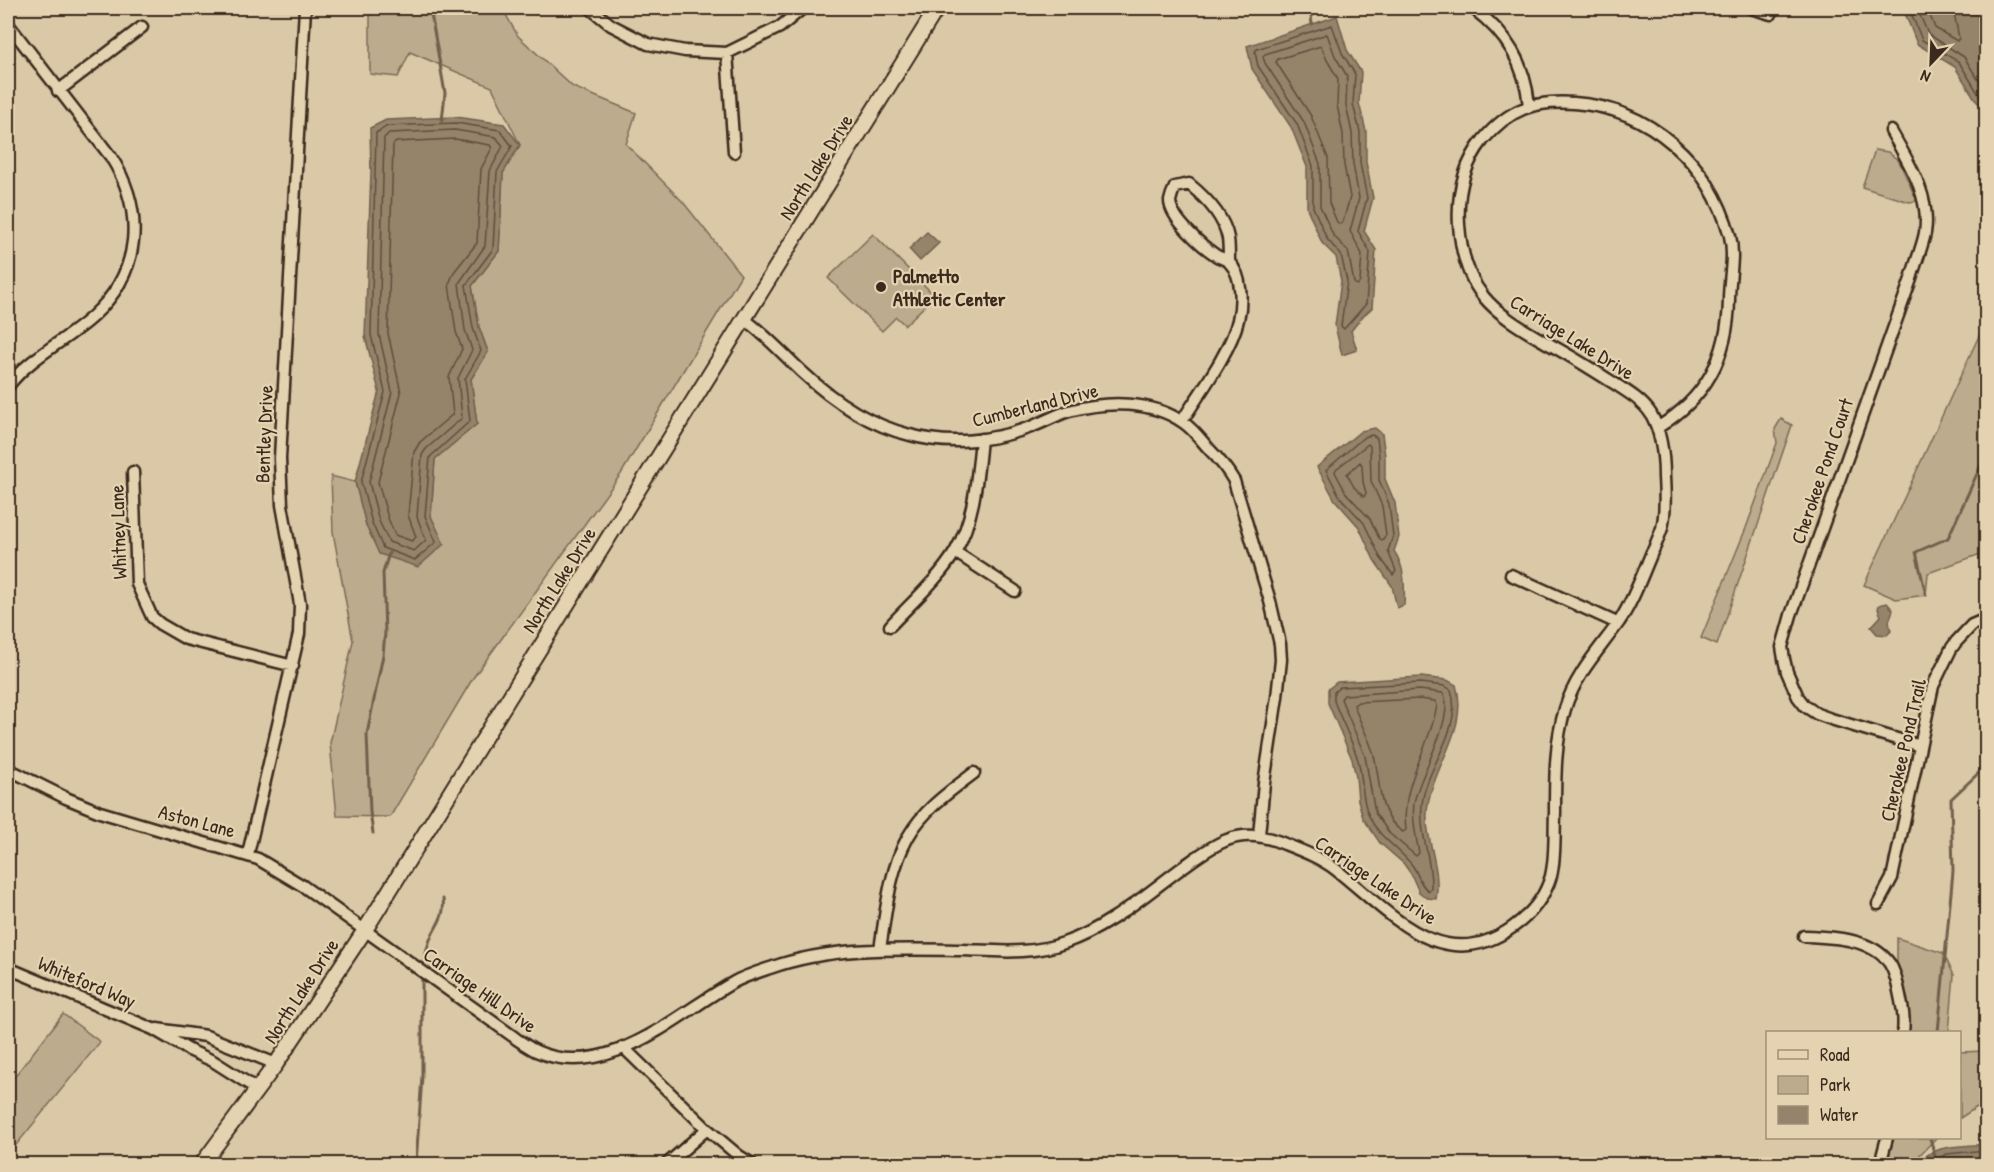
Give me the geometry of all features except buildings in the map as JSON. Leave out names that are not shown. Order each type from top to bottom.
[{"type":"main road","name":"North Lake Drive","points":[[202,1164],[276,1064],[365,930],[937,8]]},
{"type":"street","name":"Bentley Drive","points":[[248,854],[299,634],[298,584],[282,505],[280,458],[306,8]]},
{"type":"street","points":[[590,8],[611,25],[648,44],[685,51],[727,53],[780,27],[803,8]]},
{"type":"street","points":[[1751,8],[1771,14]]},
{"type":"street","points":[[1474,9],[1488,19],[1515,53],[1521,65],[1529,105]]},
{"type":"street","points":[[8,24],[111,157],[122,175],[133,210],[133,242],[124,274],[107,302],[92,317],[29,363],[8,386]]},
{"type":"street","points":[[58,91],[142,27]]},
{"type":"street","points":[[727,53],[734,152]]},
{"type":"street","name":"Carriage Lake Drive","points":[[623,1047],[655,1034],[737,980],[798,959],[880,949],[1027,951],[1058,946],[1087,934],[1116,916],[1206,851],[1225,840],[1259,835],[1299,849],[1327,863],[1380,909],[1432,940],[1465,945],[1489,940],[1502,934],[1528,915],[1547,886],[1551,874],[1555,837],[1557,756],[1565,707],[1582,671],[1617,623],[1636,590],[1662,530],[1664,472],[1657,428],[1649,411],[1638,399],[1495,311],[1482,296],[1466,266],[1462,253],[1458,216],[1461,186],[1467,167],[1476,149],[1493,129],[1509,116],[1529,105],[1546,102],[1579,103],[1616,110],[1649,125],[1685,155],[1716,199],[1731,240],[1733,256],[1726,335],[1716,362],[1695,399],[1657,428]]},
{"type":"street","name":"Cherokee Pond Court","points":[[1891,131],[1916,176],[1924,207],[1925,233],[1911,279],[1791,615],[1782,647],[1787,672],[1798,697],[1810,710],[1831,719],[1920,746]]},
{"type":"street","points":[[1182,421],[1220,359],[1238,322],[1240,291],[1236,272],[1229,262],[1216,255],[1189,233],[1172,209],[1170,200],[1175,187],[1189,184],[1200,193],[1218,215],[1228,237],[1229,262]]},
{"type":"street","name":"Cumberland Drive","points":[[744,319],[760,330],[803,373],[845,406],[874,423],[909,435],[926,439],[966,441],[981,439],[1031,427],[1068,412],[1114,404],[1164,412],[1192,429],[1228,470],[1234,481],[1270,601],[1280,644],[1281,660],[1277,697],[1263,783],[1259,835]]},
{"type":"street","points":[[890,626],[955,552],[968,523],[975,490],[981,439]]},
{"type":"street","name":"Whitney Lane","points":[[133,472],[136,584],[153,617],[160,624],[186,639],[293,666]]},
{"type":"street","points":[[955,552],[1015,591]]},
{"type":"street","points":[[1511,575],[1617,623]]},
{"type":"street","name":"Cherokee Pond Trail","points":[[1878,904],[1892,878],[1934,686],[1951,649],[1972,625],[1986,619]]},
{"type":"street","name":"Aston Lane","points":[[8,768],[100,812],[248,854],[303,886],[365,930]]},
{"type":"street","points":[[880,949],[890,887],[908,838],[935,804],[974,772]]},
{"type":"street","name":"Carriage Hill Drive","points":[[365,930],[534,1050],[554,1057],[571,1059],[597,1057],[623,1047]]},
{"type":"street","points":[[1804,936],[1824,936],[1860,943],[1880,953],[1891,965],[1896,980],[1904,1016],[1903,1031]]},
{"type":"street","name":"Whiteford Way","points":[[8,968],[153,1029],[213,1061],[257,1089]]},
{"type":"street","name":"Whiteford Way","points":[[153,1029],[171,1029],[206,1036],[276,1064]]},
{"type":"street","points":[[623,1047],[707,1129],[752,1164]]},
{"type":"street","points":[[667,1164],[707,1129]]},
{"type":"street","points":[[1880,1164],[1886,1139]]},
{"type":"green space","points":[[370,8],[502,8],[518,36],[573,87],[636,113],[626,144],[683,202],[741,275],[621,474],[473,678],[390,817],[337,816],[330,743],[353,641],[333,532],[331,476],[355,482],[366,525],[431,516],[435,459],[477,424],[471,379],[488,352],[479,327],[472,286],[499,251],[503,173],[520,145],[492,87],[410,52],[398,77],[370,74]]},
{"type":"green space","points":[[1875,150],[1888,152],[1899,161],[1917,201],[1909,202],[1862,187]]},
{"type":"green space","name":"Palmetto Athletic Center","points":[[873,234],[935,296],[905,325],[896,317],[882,331],[828,278]]},
{"type":"green space","points":[[1984,325],[1986,326],[1986,552],[1928,573],[1926,595],[1896,599],[1864,585]]},
{"type":"green space","points":[[1781,419],[1792,425],[1717,645],[1701,638],[1746,528],[1777,443],[1775,429]]},
{"type":"green space","points":[[1897,938],[1943,953],[1954,975],[1949,1031],[1897,1031]]},
{"type":"green space","points":[[63,1014],[100,1042],[8,1155],[8,1085]]},
{"type":"green space","points":[[1986,1051],[1986,1081],[1980,1105],[1961,1117],[1961,1052]]},
{"type":"green space","points":[[1886,1139],[1935,1139],[1911,1164],[1878,1164]]},
{"type":"water","points":[[1903,8],[1975,8],[1986,50],[1986,108],[1977,102],[1955,67],[1917,44]]},
{"type":"water","points":[[1337,16],[1347,50],[1361,72],[1359,103],[1366,131],[1366,162],[1373,198],[1364,231],[1376,250],[1372,308],[1351,331],[1357,350],[1342,355],[1335,326],[1341,281],[1336,257],[1322,243],[1307,208],[1307,167],[1291,127],[1252,69],[1247,46]]},
{"type":"water","points":[[456,117],[504,124],[520,145],[503,173],[499,251],[472,286],[479,327],[488,352],[471,379],[477,424],[435,459],[431,516],[444,544],[418,567],[379,554],[366,525],[355,482],[379,391],[365,336],[371,172],[370,128],[386,120]]},
{"type":"water","points":[[927,232],[939,243],[920,261],[909,249]]},
{"type":"water","points":[[1375,428],[1382,434],[1385,479],[1395,503],[1399,537],[1394,551],[1404,577],[1404,605],[1397,608],[1392,586],[1374,560],[1359,527],[1335,500],[1317,467],[1361,431]]},
{"type":"water","points":[[1887,603],[1893,610],[1889,622],[1891,631],[1887,635],[1877,634],[1871,627],[1881,616],[1879,605]]},
{"type":"water","points":[[1421,677],[1447,680],[1456,685],[1459,701],[1455,731],[1437,774],[1428,804],[1428,827],[1436,874],[1436,899],[1427,898],[1419,892],[1404,864],[1380,843],[1363,818],[1352,759],[1328,703],[1328,689],[1337,682]]},
{"type":"water","points":[[1986,1144],[1986,1164],[1919,1164],[1932,1152],[1940,1149]]},
{"type":"waterway","points":[[430,8],[445,93],[442,121]]},
{"type":"waterway","points":[[1310,8],[1312,24]]},
{"type":"waterway","points":[[1926,595],[1916,552],[1948,538],[1986,454]]},
{"type":"waterway","points":[[373,833],[367,734],[383,655],[385,633],[383,573],[389,553]]},
{"type":"waterway","points":[[1938,1031],[1953,871],[1951,799],[1986,766]]},
{"type":"waterway","points":[[423,968],[426,951],[442,914],[443,899]]},
{"type":"waterway","points":[[416,1164],[422,1076],[422,975]]},
{"type":"waterway","points":[[1930,1139],[1935,1156]]},
{"type":"place","name":"Palmetto Athletic Center","points":[[881,287]]}]
